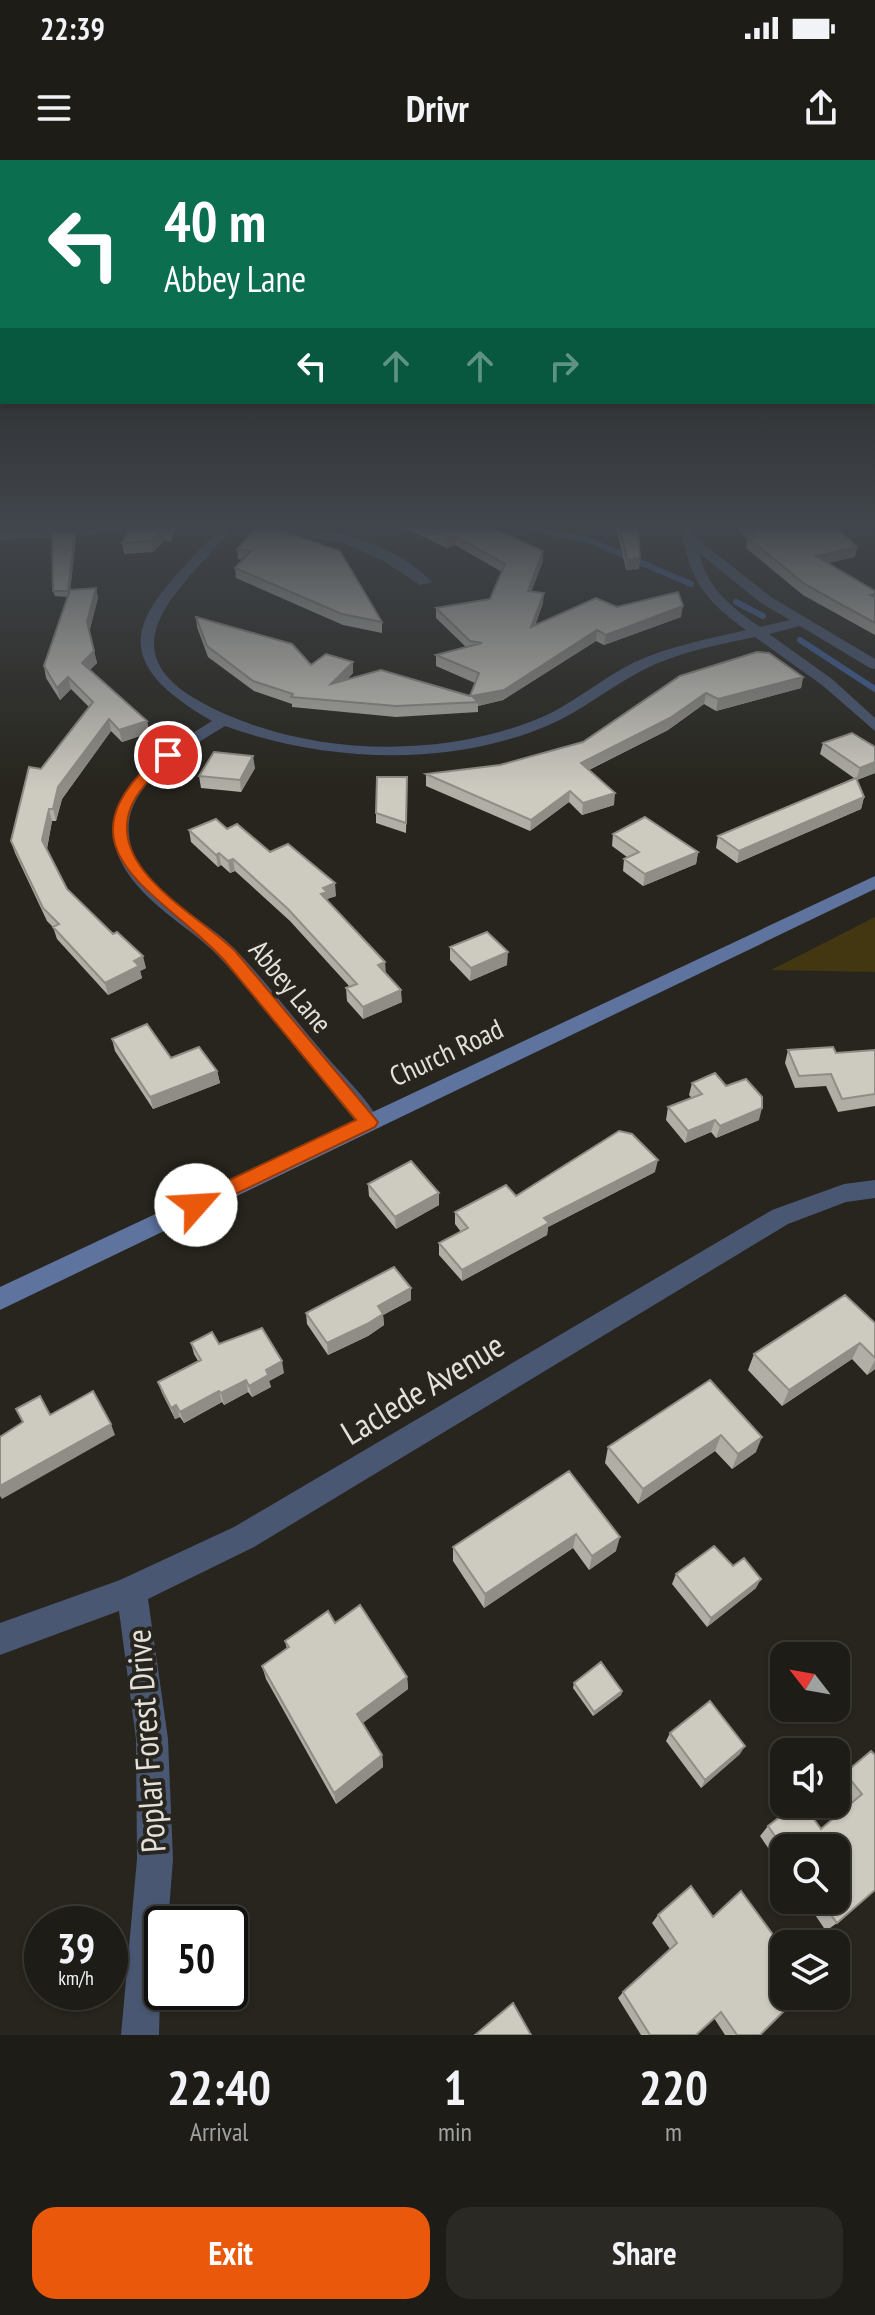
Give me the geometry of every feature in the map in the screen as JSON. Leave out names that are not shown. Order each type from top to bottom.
[{"type":"main road","name":"Church Road","points":[[0,1299],[875,882]]},
{"type":"street","points":[[152,616],[145,631],[147,648],[159,675],[198,707],[264,734],[327,745],[386,748],[462,743],[515,732],[542,723],[618,677],[657,659],[801,622]]},
{"type":"street","points":[[736,616],[827,682],[875,726]]},
{"type":"street","points":[[791,616],[875,665]]},
{"type":"street","name":"Abbey Lane","points":[[224,720],[168,755],[133,790],[120,829],[124,855],[151,890],[209,933],[369,1122]]},
{"type":"street","name":"Laclede Avenue","points":[[0,1639],[69,1617],[174,1574],[244,1537],[780,1217],[844,1193],[875,1189]]},
{"type":"street","name":"Poplar Forest Drive","points":[[132,1591],[152,1739],[155,1859],[140,2035]]},
{"type":"shaded area","points":[[875,917],[875,972],[771,970]]},
{"type":"building","points":[[61,616],[89,616],[87,622],[94,651],[82,663],[147,721],[119,730],[109,719],[58,787],[42,840],[67,889],[113,934],[117,932],[143,956],[134,961],[139,966],[105,983],[53,927],[59,924],[43,908],[11,841],[29,767],[41,769],[93,702],[68,677],[57,688],[44,666]]},
{"type":"building","points":[[350,616],[378,616],[382,622]]},
{"type":"building","points":[[444,616],[535,616],[531,627],[557,616],[658,616],[606,635],[597,630],[504,690],[472,696],[478,702],[396,706],[291,697],[293,694],[253,681],[207,646],[196,617],[292,644],[311,665],[326,654],[353,662],[331,684],[381,670],[470,696],[479,673],[436,655],[482,643],[470,641]]},
{"type":"building","points":[[861,616],[875,616],[875,623]]},
{"type":"building","points":[[757,652],[769,653],[803,677],[718,699],[706,693],[670,718],[581,763],[615,793],[583,803],[570,791],[531,820],[426,774],[500,765],[583,742],[680,676]]},
{"type":"building","points":[[852,733],[875,747],[875,762],[860,768],[823,743]]},
{"type":"building","points":[[214,752],[253,756],[240,780],[199,776]]},
{"type":"building","points":[[377,777],[407,777],[406,823],[376,813]]},
{"type":"building","points":[[856,778],[864,797],[739,851],[718,836]]},
{"type":"building","points":[[645,817],[698,852],[645,874],[624,859],[639,852],[613,834]]},
{"type":"building","points":[[216,819],[227,829],[237,824],[270,852],[288,844],[335,883],[323,888],[327,892],[321,894],[385,962],[378,965],[401,990],[363,1007],[346,988],[357,984],[288,909],[233,859],[228,861],[219,853],[216,855],[189,830]]},
{"type":"building","points":[[487,932],[508,952],[471,968],[450,947]]},
{"type":"building","points":[[147,1024],[171,1058],[199,1047],[217,1071],[150,1097],[112,1039]]},
{"type":"building","points":[[833,1047],[836,1053],[875,1050],[875,1094],[842,1099],[831,1074],[799,1076],[788,1050]]},
{"type":"building","points":[[715,1073],[726,1086],[746,1079],[762,1097],[762,1108],[720,1126],[715,1120],[688,1131],[668,1107],[702,1094],[692,1083]]},
{"type":"building","points":[[619,1131],[632,1134],[658,1160],[544,1218],[549,1223],[462,1270],[439,1243],[468,1228],[455,1212],[506,1185],[516,1196]]},
{"type":"building","points":[[411,1161],[439,1193],[395,1217],[368,1184]]},
{"type":"building","points":[[394,1267],[411,1288],[378,1306],[383,1314],[327,1343],[306,1313]]},
{"type":"building","points":[[845,1295],[875,1323],[875,1358],[860,1343],[789,1390],[754,1354]]},
{"type":"building","points":[[262,1328],[282,1361],[266,1370],[268,1375],[249,1386],[246,1380],[221,1393],[219,1391],[180,1412],[176,1405],[171,1408],[158,1382],[201,1360],[191,1343],[212,1332],[219,1344]]},
{"type":"building","points":[[710,1380],[762,1437],[738,1454],[721,1435],[643,1489],[608,1447]]},
{"type":"building","points":[[93,1391],[111,1424],[0,1486],[0,1437],[23,1422],[16,1409],[40,1396],[50,1415]]},
{"type":"building","points":[[569,1471],[620,1537],[592,1556],[576,1534],[485,1594],[453,1547]]},
{"type":"building","points":[[714,1546],[733,1566],[744,1558],[761,1579],[711,1618],[676,1574]]},
{"type":"building","points":[[360,1605],[407,1677],[357,1714],[382,1755],[334,1793],[262,1666],[289,1647],[285,1641],[328,1611],[335,1623]]},
{"type":"building","points":[[601,1662],[622,1691],[594,1712],[574,1683]]},
{"type":"building","points":[[710,1701],[745,1746],[705,1780],[670,1733]]},
{"type":"building","points":[[871,1751],[875,1755],[875,1890],[850,1912],[850,1834],[774,1834],[768,1826],[779,1818],[813,1818],[821,1829],[834,1818],[850,1818],[850,1804],[862,1794],[850,1779],[850,1769]]},
{"type":"building","points":[[691,1886],[713,1917],[741,1891],[770,1931],[770,2010],[785,2010],[760,2035],[737,2035],[721,2012],[696,2035],[650,2035],[623,1992],[677,1943],[658,1915]]},
{"type":"building","points":[[830,1914],[847,1914],[837,1923]]},
{"type":"building","points":[[513,2003],[531,2035],[475,2035]]},
{"type":"waterway","points":[[800,640],[875,689]]},
{"type":"route","points":[[168,755],[145,774],[124,807],[120,829],[124,855],[151,890],[209,933],[369,1122],[196,1205]]}]
